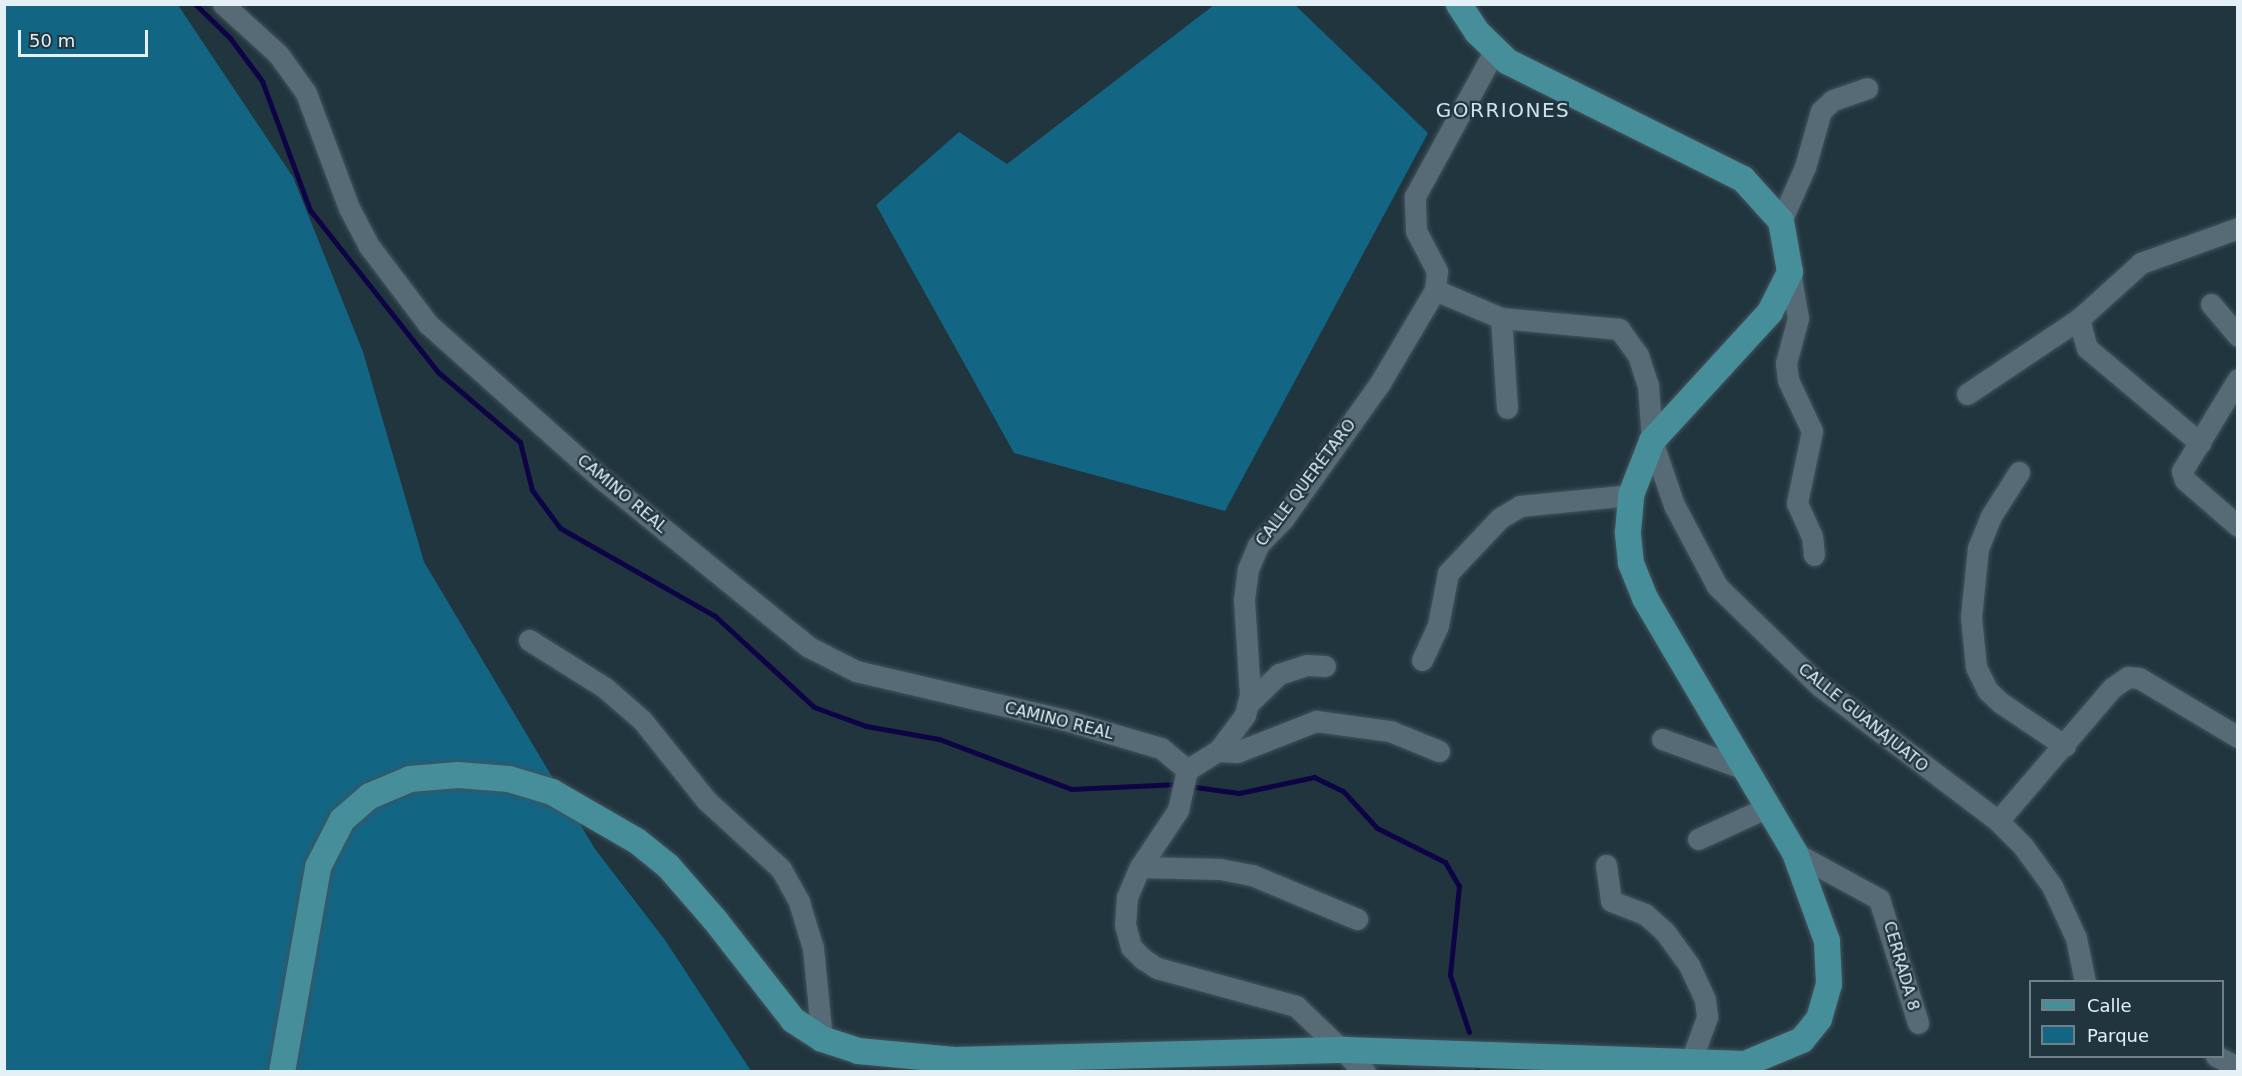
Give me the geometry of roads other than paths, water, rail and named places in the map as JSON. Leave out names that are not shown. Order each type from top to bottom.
[{"type":"main road","points":[[282,1071],[318,867],[342,820],[370,796],[410,779],[458,775],[509,779],[552,792],[637,841],[700,902],[793,1020],[822,1039],[858,1051],[955,1060],[1347,1050],[1749,1068],[1802,1040],[1819,1019],[1829,984],[1827,941],[1795,853],[1645,598],[1631,563],[1630,495],[1652,441],[1770,312],[1790,272],[1781,220],[1743,179],[1555,88],[1495,50],[1459,4]]},
{"type":"street","name":"CAMINO REAL","points":[[223,4],[279,54],[306,93],[349,207],[369,246],[428,324],[602,479],[809,647],[856,671],[1065,720],[1161,748],[1187,770]]},
{"type":"street","points":[[1495,50],[1415,196],[1416,231],[1437,271],[1435,290],[1501,318],[1619,329],[1638,355],[1648,385],[1652,441]]},
{"type":"street","points":[[1781,220],[1806,167],[1821,111],[1833,100],[1867,88]]},
{"type":"street","points":[[1967,394],[2079,319],[2141,263],[2238,228]]},
{"type":"street","points":[[1790,272],[1798,318],[1786,363],[1788,380],[1812,431],[1797,503],[1812,536],[1814,555]]},
{"type":"street","name":"CALLE QUERÉTARO","points":[[1248,705],[1244,600],[1248,569],[1258,545],[1283,519],[1380,383],[1435,290]]},
{"type":"street","points":[[2211,304],[2237,335]]},
{"type":"street","points":[[1501,318],[1507,408]]},
{"type":"street","points":[[2079,319],[2086,348],[2200,443]]},
{"type":"street","points":[[2238,379],[2182,471],[2185,480],[2238,526]]},
{"type":"street","name":"CALLE GUANAJUATO","points":[[1652,441],[1674,505],[1717,586],[1821,687],[1998,821],[2024,846],[2052,886],[2076,938],[2085,980]]},
{"type":"street","points":[[2019,472],[1991,516],[1978,548],[1971,617],[1976,667],[1987,690],[2001,703],[2065,746]]},
{"type":"street","points":[[1422,660],[1438,625],[1448,573],[1500,518],[1520,506],[1630,495]]},
{"type":"street","points":[[529,640],[604,687],[642,720],[706,800],[781,869],[799,902],[813,948],[822,1039]]},
{"type":"street","points":[[1325,666],[1307,664],[1279,674],[1248,705],[1218,751],[1187,770],[1178,810],[1140,867],[1127,897],[1125,925],[1131,947],[1157,968],[1296,1006],[1347,1050],[1365,1071]]},
{"type":"street","points":[[1998,821],[2065,746],[2112,688],[2128,677],[2139,678],[2238,737]]},
{"type":"street","points":[[1218,751],[1237,752],[1316,721],[1390,731],[1439,752]]},
{"type":"street","points":[[1662,739],[1744,769]]},
{"type":"street","points":[[1698,839],[1768,807]]},
{"type":"street","name":"CERRADA 8","points":[[1795,853],[1879,899],[1918,1023]]},
{"type":"street","points":[[1606,865],[1611,901],[1645,914],[1665,932],[1689,965],[1705,1000],[1707,1017],[1690,1064]]},
{"type":"street","points":[[1140,867],[1220,869],[1252,875],[1357,919]]},
{"type":"street","points":[[2220,1058],[2238,1066]]},
{"type":"waterway","points":[[195,4],[230,38],[262,81],[310,210],[438,372],[520,442],[532,490],[560,528],[715,616],[814,707],[866,726],[939,739],[1071,789],[1179,784]]},
{"type":"waterway","points":[[1188,786],[1239,793],[1314,777],[1343,791],[1377,828],[1445,862],[1459,886],[1450,975],[1469,1032]]},
{"type":"waterway","points":[[1477,1067],[1478,1072]]},
{"type":"district","name":"GORRIONES","points":[[1503,110]]}]
